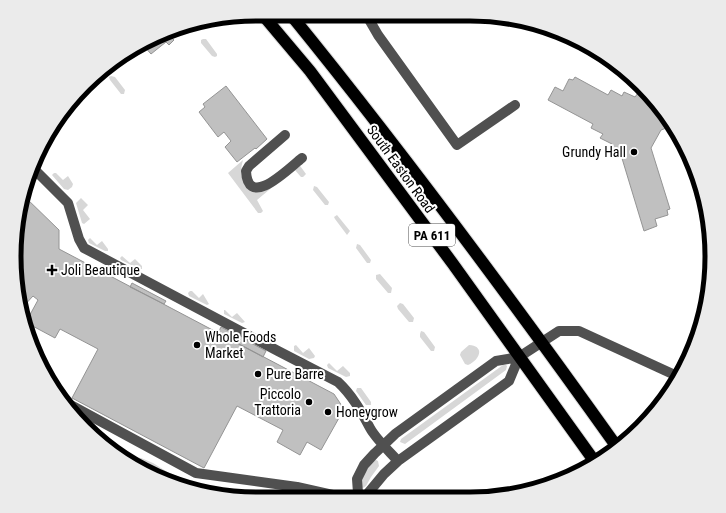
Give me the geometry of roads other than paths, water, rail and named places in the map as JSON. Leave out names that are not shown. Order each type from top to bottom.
[{"type":"highway","name":"South Easton Road","points":[[268,21],[315,77],[453,264],[592,457]]},
{"type":"highway","name":"South Easton Road","points":[[296,21],[330,62],[467,240],[614,442]]},
{"type":"lane","points":[[370,21],[378,36],[457,145],[515,104]]},
{"type":"lane","points":[[285,135],[249,166],[246,171],[249,182],[254,187],[258,188],[268,185],[302,158]]},
{"type":"lane","points":[[37,172],[68,203],[78,239],[84,248],[338,382],[346,389],[366,418],[372,432],[398,461]]},
{"type":"lane","points":[[358,492],[357,479],[364,465],[396,434],[496,361],[519,357],[560,331],[579,331],[673,374]]},
{"type":"lane","points":[[369,492],[384,474],[398,461],[509,381],[519,357]]},
{"type":"lane","points":[[76,408],[196,473],[297,487],[319,492]]},
{"type":"place","name":"Grundy Hall","points":[[634,152]]},
{"type":"place","name":"Joli Beautique","points":[[52,270]]},
{"type":"place","name":"Whole Foods Market","points":[[197,345]]},
{"type":"place","name":"Pure Barre","points":[[258,374]]},
{"type":"place","name":"Piccolo Trattoria","points":[[309,402]]},
{"type":"place","name":"Honeygrow","points":[[328,412]]}]
